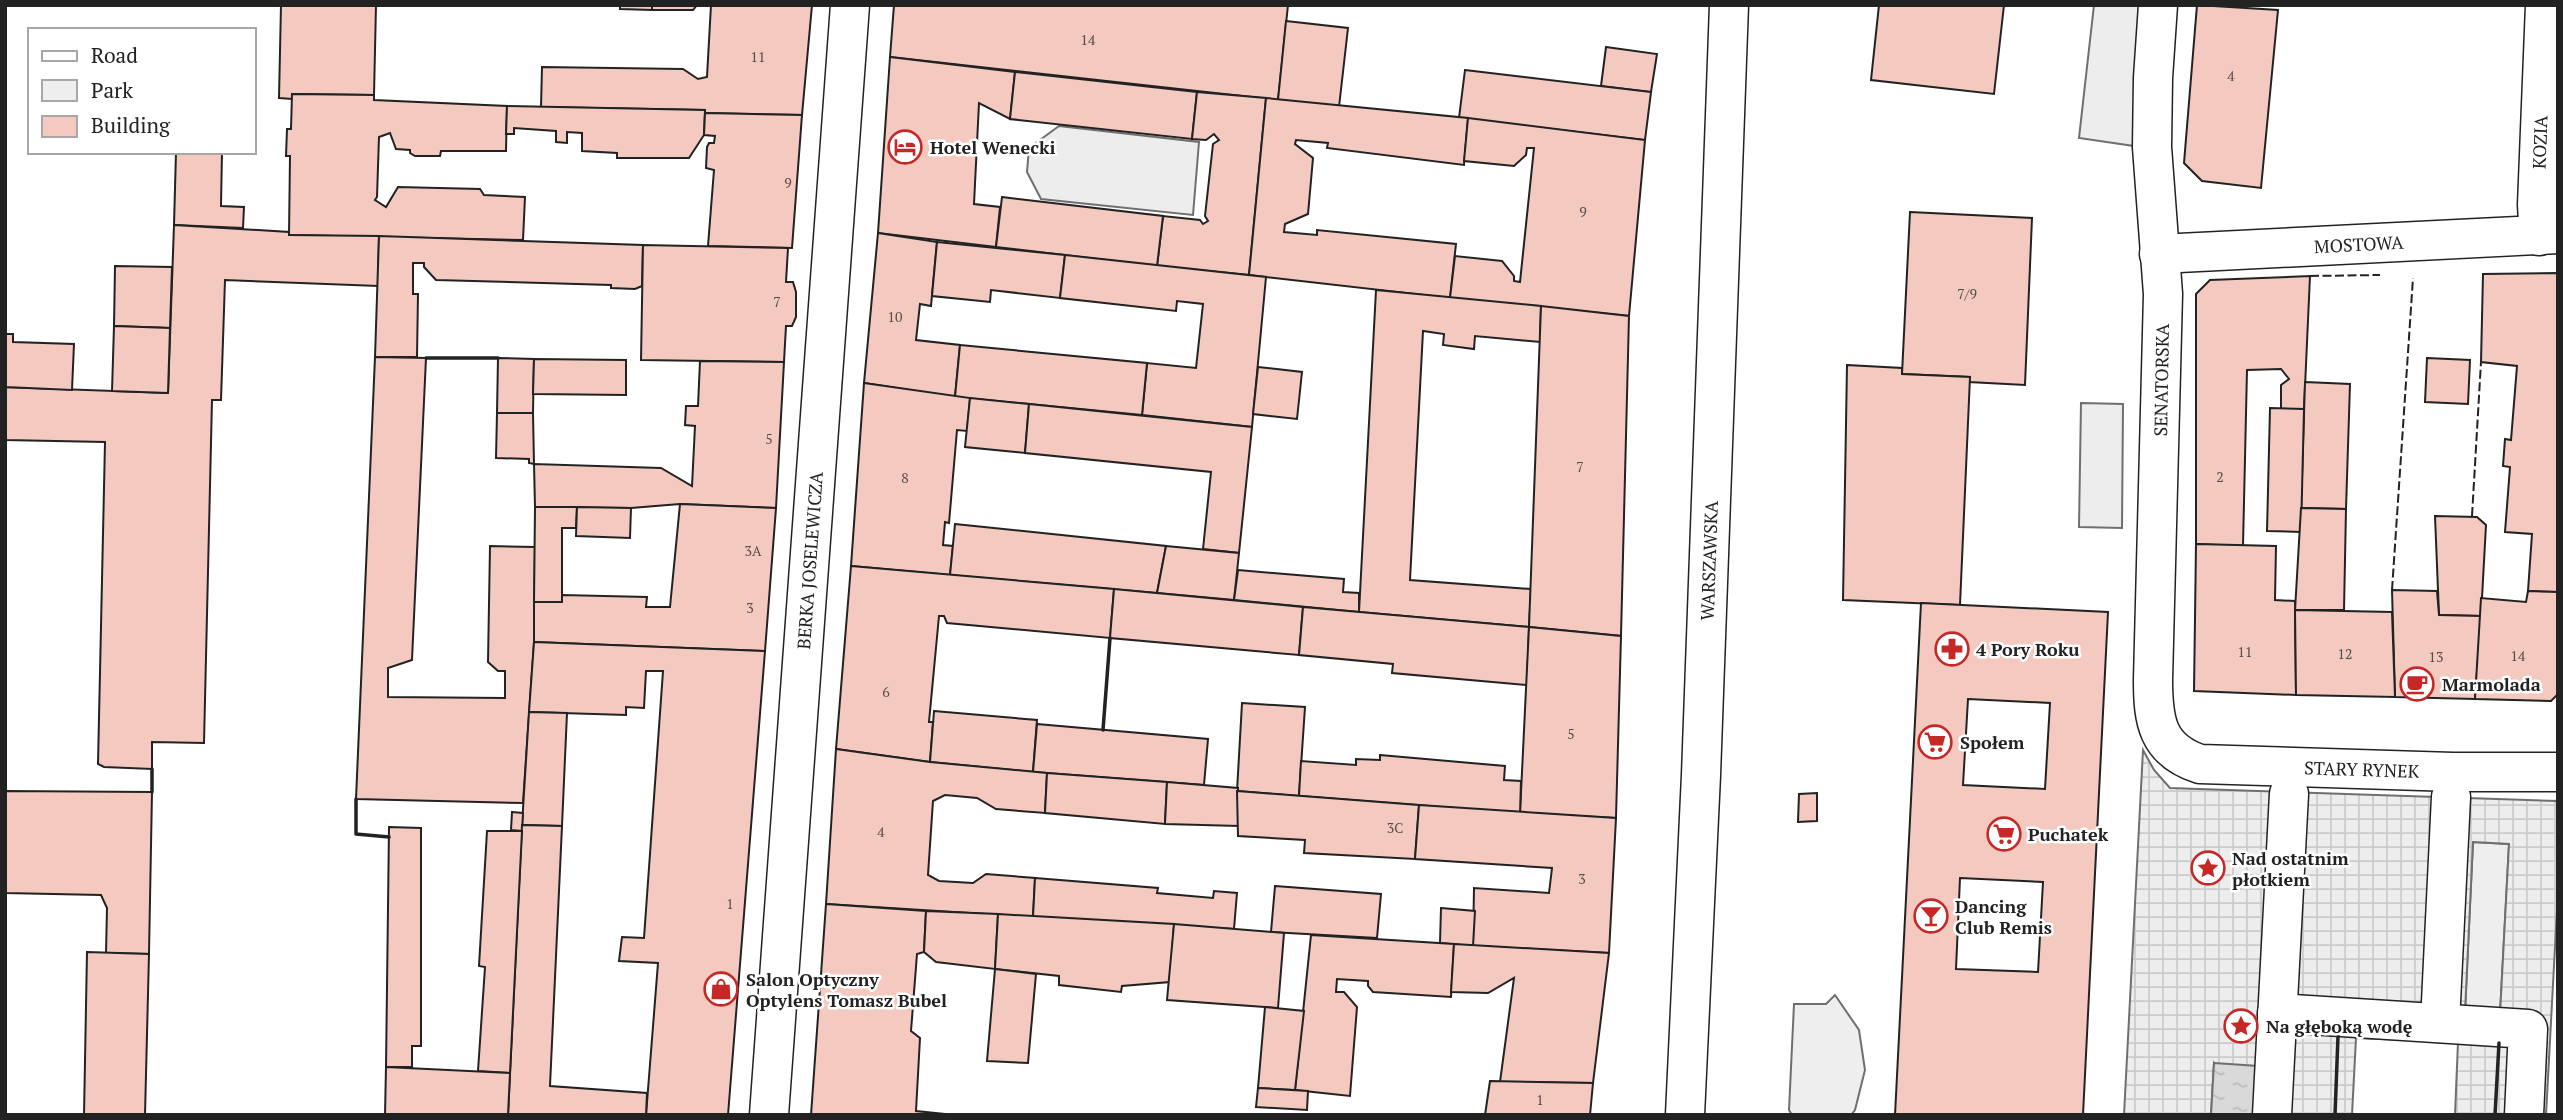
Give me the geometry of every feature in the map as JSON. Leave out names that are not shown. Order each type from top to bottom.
[{"type":"street","name":"BERKA JOSELEWICZA","points":[[769,1115],[850,5]]},
{"type":"street","name":"WARSZAWSKA","points":[[1685,1115],[1701,775],[1728,5]]},
{"type":"street","name":"SENATORSKA","points":[[2158,5],[2152,147],[2163,294],[2153,708],[2159,728],[2171,750]]},
{"type":"street","name":"KOZIA","points":[[2545,5],[2537,205],[2548,235]]},
{"type":"street","name":"MOSTOWA","points":[[2159,254],[2548,235]]},
{"type":"street","name":"STARY RYNEK","points":[[2171,750],[2184,759],[2213,764],[2453,772],[2558,772]]},
{"type":"street","points":[[2272,1115],[2289,794]]},
{"type":"street","points":[[2440,1023],[2451,797]]},
{"type":"street","points":[[2277,1013],[2528,1029],[2524,1115]]},
{"type":"green space","points":[[2473,842],[2509,844],[2500,1014],[2465,1012]]},
{"type":"green space","points":[[1835,995],[1859,1030],[1865,1070],[1855,1110],[1851,1115],[1792,1115],[1789,1110],[1794,1004],[1826,1004]]},
{"type":"shaded area","points":[[2094,5],[2140,5],[2134,146],[2079,138]]},
{"type":"shaded area","points":[[1059,126],[1199,142],[1193,215],[1041,199],[1027,172],[1029,148]]},
{"type":"shaded area","points":[[2081,403],[2123,404],[2122,528],[2079,527]]},
{"type":"shaded area","points":[[2143,750],[2154,770],[2170,788],[2558,801],[2558,891],[2546,1115],[2455,1115],[2458,1042],[2356,1038],[2352,1115],[2255,1115],[2214,1063],[2211,1115],[2124,1115]],"holes":[[[2473,842],[2509,844],[2500,1014],[2465,1012]]]},
{"type":"water","points":[[2214,1063],[2258,1066],[2255,1115],[2211,1115]]},
{"type":"building","points":[[281,5],[376,5],[374,95],[292,94],[292,99],[279,98]]},
{"type":"building","points":[[620,5],[652,5],[652,10],[620,9]]},
{"type":"building","points":[[652,5],[697,5],[693,10],[652,10]]},
{"type":"building","points":[[711,5],[812,5],[802,115],[541,107],[542,67],[683,69],[698,79],[707,77]]},
{"type":"building","points":[[894,5],[1288,5],[1278,100],[890,57]]},
{"type":"building","points":[[1879,5],[2004,5],[1994,94],[1871,80]]},
{"type":"building","points":[[2197,5],[2278,10],[2261,188],[2202,181],[2184,163]]},
{"type":"building","points":[[1286,21],[1348,28],[1339,107],[1278,100]]},
{"type":"building","points":[[1606,47],[1657,54],[1651,92],[1601,86]]},
{"type":"building","points":[[890,57],[1015,72],[1010,119],[979,103],[974,204],[1000,207],[996,247],[878,233]]},
{"type":"building","points":[[1465,70],[1651,92],[1645,140],[1459,118]]},
{"type":"building","points":[[1015,72],[1197,92],[1192,139],[1010,119]]},
{"type":"building","points":[[1197,92],[1266,98],[1249,275],[1157,266],[1163,216],[1200,220],[1203,224],[1208,221],[1205,216],[1213,144],[1219,140],[1214,134],[1206,140],[1192,139]]},
{"type":"building","points":[[292,94],[374,95],[374,100],[507,106],[506,151],[441,151],[440,156],[415,156],[410,150],[396,149],[390,133],[379,137],[375,200],[386,207],[398,187],[480,189],[484,195],[525,197],[523,240],[289,235],[290,156],[286,156],[287,129],[291,129]]},
{"type":"building","points":[[1266,98],[1468,118],[1464,165],[1327,148],[1328,143],[1296,140],[1295,144],[1313,158],[1308,214],[1285,224],[1284,232],[1317,235],[1317,230],[1456,244],[1450,298],[1249,275]]},
{"type":"building","points":[[507,106],[705,110],[704,135],[689,158],[617,158],[617,153],[582,151],[582,133],[567,132],[567,143],[556,142],[556,131],[514,128],[514,134],[506,134]]},
{"type":"building","points":[[705,113],[802,115],[792,248],[708,246],[714,170],[706,168],[707,147],[709,143],[714,143],[715,136],[704,135]]},
{"type":"building","points":[[1468,118],[1645,140],[1629,316],[1450,298],[1455,256],[1502,261],[1514,276],[1514,281],[1520,282],[1534,148],[1527,148],[1526,155],[1514,166],[1464,161]]},
{"type":"building","points":[[176,154],[222,154],[221,206],[244,207],[243,228],[174,225]]},
{"type":"building","points":[[1002,197],[1163,216],[1157,266],[996,247]]},
{"type":"building","points":[[1910,212],[2032,218],[2025,385],[1969,382],[1970,377],[1902,374]]},
{"type":"building","points":[[174,225],[289,232],[289,235],[379,236],[378,286],[225,280],[221,400],[212,400],[204,743],[152,742],[152,769],[104,767],[98,764],[105,442],[5,440],[5,387],[168,393]]},
{"type":"building","points":[[878,233],[937,242],[931,306],[920,304],[916,340],[960,345],[955,397],[864,383]]},
{"type":"building","points":[[379,236],[643,245],[642,286],[635,289],[611,288],[611,285],[436,280],[424,267],[424,263],[413,263],[413,294],[418,294],[417,357],[375,357]]},
{"type":"building","points":[[937,242],[1065,255],[1060,298],[991,290],[990,302],[932,296]]},
{"type":"building","points":[[643,245],[788,248],[786,282],[793,282],[796,292],[796,317],[792,326],[786,326],[784,362],[641,360]]},
{"type":"building","points":[[1065,255],[1266,277],[1252,427],[1142,415],[1147,363],[1196,368],[1203,304],[1177,301],[1176,311],[1060,298]]},
{"type":"building","points":[[115,266],[172,267],[170,328],[114,326]]},
{"type":"building","points":[[2558,273],[2558,592],[2528,591],[2532,534],[2505,532],[2510,467],[2503,466],[2505,439],[2511,440],[2517,366],[2481,362],[2483,274]]},
{"type":"building","points":[[2310,276],[2304,409],[2281,409],[2281,385],[2289,379],[2281,369],[2247,370],[2243,546],[2196,544],[2196,294],[2210,280]]},
{"type":"building","points":[[1376,290],[1541,306],[1540,342],[1475,336],[1474,349],[1443,345],[1444,334],[1423,331],[1410,580],[1531,589],[1529,627],[1359,612]]},
{"type":"building","points":[[1541,306],[1629,316],[1621,636],[1529,627]]},
{"type":"building","points":[[114,326],[170,328],[168,393],[112,391]]},
{"type":"building","points":[[5,334],[13,334],[13,342],[74,344],[72,390],[5,387]]},
{"type":"building","points":[[960,345],[1147,363],[1142,415],[955,397]]},
{"type":"building","points":[[375,357],[426,358],[412,660],[388,668],[388,697],[505,698],[505,671],[498,671],[488,662],[490,546],[535,547],[534,642],[523,803],[356,799]]},
{"type":"building","points":[[498,358],[534,359],[533,413],[497,413]]},
{"type":"building","points":[[2427,358],[2470,360],[2468,404],[2425,402]]},
{"type":"building","points":[[534,359],[626,360],[626,395],[533,394]]},
{"type":"building","points":[[700,361],[784,362],[776,508],[680,504],[631,508],[535,507],[534,464],[661,468],[692,486],[695,426],[685,425],[686,406],[698,406]]},
{"type":"building","points":[[1847,365],[1902,368],[1902,374],[1970,377],[1960,605],[1843,600]]},
{"type":"building","points":[[1258,367],[1302,372],[1297,419],[1253,414]]},
{"type":"building","points":[[2305,382],[2350,384],[2346,509],[2301,508]]},
{"type":"building","points":[[864,383],[970,398],[967,431],[957,430],[949,523],[945,522],[943,545],[953,546],[950,575],[851,566]]},
{"type":"building","points":[[970,398],[1029,404],[1025,453],[965,447]]},
{"type":"building","points":[[1029,404],[1252,427],[1239,553],[1203,549],[1211,472],[1025,453]]},
{"type":"building","points":[[2270,408],[2304,409],[2301,532],[2267,531]]},
{"type":"building","points":[[497,413],[533,413],[534,464],[529,463],[529,459],[496,458]]},
{"type":"building","points":[[680,504],[776,508],[765,651],[534,642],[534,602],[562,602],[562,595],[647,597],[646,607],[670,607]]},
{"type":"building","points":[[535,507],[577,507],[576,528],[562,528],[562,602],[534,602]]},
{"type":"building","points":[[577,507],[631,508],[630,538],[576,536]]},
{"type":"building","points":[[2301,508],[2346,509],[2344,610],[2295,610]]},
{"type":"building","points":[[2435,516],[2477,517],[2486,525],[2481,616],[2439,615]]},
{"type":"building","points":[[955,524],[1166,546],[1157,593],[950,575]]},
{"type":"building","points":[[2196,544],[2276,546],[2275,600],[2295,601],[2296,695],[2194,691]]},
{"type":"building","points":[[1166,546],[1239,553],[1234,600],[1157,593]]},
{"type":"building","points":[[851,566],[1114,589],[1110,638],[947,623],[944,616],[939,616],[929,722],[933,722],[930,762],[836,749]]},
{"type":"building","points":[[1238,570],[1344,579],[1343,592],[1359,593],[1359,612],[1234,600]]},
{"type":"building","points":[[1114,589],[1303,607],[1299,655],[1110,638]]},
{"type":"building","points":[[2392,590],[2437,591],[2439,615],[2481,616],[2475,699],[2395,697]]},
{"type":"building","points":[[2528,591],[2558,592],[2558,694],[2551,701],[2475,699],[2481,598],[2526,602]]},
{"type":"building","name":"Puchatek","points":[[1921,603],[2108,612],[2083,1115],[1895,1115]],"holes":[[[1968,699],[2050,703],[2045,789],[1963,785]],[[1960,878],[2043,882],[2038,972],[1956,969]]]},
{"type":"building","points":[[1303,607],[1529,627],[1527,685],[1392,673],[1393,664],[1299,655]]},
{"type":"building","points":[[2295,610],[2392,612],[2395,697],[2296,695]]},
{"type":"building","points":[[1529,627],[1621,636],[1616,818],[1520,813]]},
{"type":"building","points":[[534,642],[765,651],[728,1115],[646,1115],[658,963],[619,961],[622,937],[644,938],[663,671],[646,671],[644,708],[626,707],[626,715],[529,712]]},
{"type":"building","points":[[1242,703],[1305,707],[1299,796],[1237,791]]},
{"type":"building","points":[[934,711],[1037,720],[1033,772],[930,762]]},
{"type":"building","points":[[529,712],[567,713],[562,826],[522,825]]},
{"type":"building","points":[[1037,724],[1208,739],[1204,785],[1033,772]]},
{"type":"building","points":[[836,749],[930,762],[1047,773],[1045,813],[996,809],[977,798],[945,795],[933,801],[928,875],[939,881],[973,883],[986,874],[1035,878],[1033,917],[826,904]]},
{"type":"building","points":[[1380,755],[1505,766],[1504,780],[1521,781],[1520,813],[1299,796],[1301,761],[1356,765],[1356,759],[1380,760]]},
{"type":"building","points":[[1047,773],[1167,782],[1165,824],[1045,813]]},
{"type":"building","points":[[1167,782],[1238,788],[1239,826],[1165,824]]},
{"type":"building","points":[[5,791],[152,792],[149,954],[106,953],[107,908],[101,895],[5,893]]},
{"type":"building","points":[[1237,791],[1419,805],[1415,859],[1304,853],[1305,840],[1238,836]]},
{"type":"building","points":[[1817,793],[1817,821],[1798,822],[1799,794]]},
{"type":"building","points":[[1419,805],[1616,818],[1609,953],[1473,946],[1474,888],[1549,893],[1552,868],[1415,859]]},
{"type":"building","points":[[512,812],[523,813],[522,831],[511,830]]},
{"type":"building","points":[[522,825],[562,826],[550,1086],[647,1093],[646,1115],[508,1115]]},
{"type":"building","points":[[389,827],[421,828],[421,1046],[412,1046],[412,1067],[386,1067]]},
{"type":"building","points":[[487,831],[522,831],[510,1073],[478,1071],[485,967],[479,966]]},
{"type":"building","points":[[1035,878],[1158,888],[1157,893],[1213,898],[1214,891],[1237,893],[1234,929],[1033,917]]},
{"type":"building","points":[[1275,886],[1381,894],[1377,938],[1271,932]]},
{"type":"building","points":[[826,904],[926,911],[924,952],[917,954],[911,1031],[920,1038],[916,1111],[955,1115],[811,1115]]},
{"type":"building","points":[[1441,908],[1475,911],[1473,946],[1440,943]]},
{"type":"building","points":[[926,911],[998,914],[995,969],[936,962],[924,952]]},
{"type":"building","points":[[998,914],[1174,924],[1170,982],[1122,986],[1121,992],[1059,985],[1059,976],[995,969]]},
{"type":"building","points":[[1174,924],[1284,933],[1278,1008],[1167,1000]]},
{"type":"building","points":[[1311,935],[1454,944],[1451,997],[1373,992],[1368,981],[1337,979],[1336,992],[1344,992],[1357,1007],[1350,1096],[1295,1090]]},
{"type":"building","points":[[1454,944],[1609,953],[1593,1083],[1500,1082],[1514,978],[1488,993],[1451,992]]},
{"type":"building","points":[[87,952],[149,954],[145,1115],[84,1115]]},
{"type":"building","points":[[995,969],[1036,974],[1028,1063],[987,1061]]},
{"type":"building","points":[[1265,1007],[1304,1011],[1295,1090],[1258,1088]]},
{"type":"building","points":[[386,1067],[510,1073],[508,1115],[385,1115]]},
{"type":"building","points":[[1490,1081],[1593,1083],[1590,1115],[1485,1115]]},
{"type":"building","points":[[1258,1088],[1308,1091],[1307,1110],[1256,1107]]},
{"type":"fence","points":[[2310,276],[2380,275]]},
{"type":"fence","points":[[2392,590],[2413,278]]},
{"type":"fence","points":[[2472,516],[2481,362]]},
{"type":"wall","points":[[426,358],[498,358]]},
{"type":"wall","points":[[1103,730],[1110,638]]},
{"type":"wall","points":[[152,769],[152,792]]},
{"type":"wall","points":[[356,799],[356,834],[389,837]]},
{"type":"wall","points":[[2335,1115],[2338,1036]]},
{"type":"wall","points":[[2495,1115],[2499,1043]]},
{"type":"place","name":"Hotel Wenecki","points":[[905,147]]},
{"type":"place","name":"4 Pory Roku","points":[[1952,649]]},
{"type":"place","name":"Marmolada","points":[[2417,684]]},
{"type":"place","name":"Społem","points":[[1935,742]]},
{"type":"place","name":"Puchatek","points":[[2004,834]]},
{"type":"place","name":"Nad ostatnim płotkiem","points":[[2208,868]]},
{"type":"place","name":"Dancing Club Remis","points":[[1931,916]]},
{"type":"place","name":"Salon Optyczny Optylens Tomasz Bubel","points":[[721,989]]},
{"type":"place","name":"Na głęboką wodę","points":[[2241,1026]]}]
